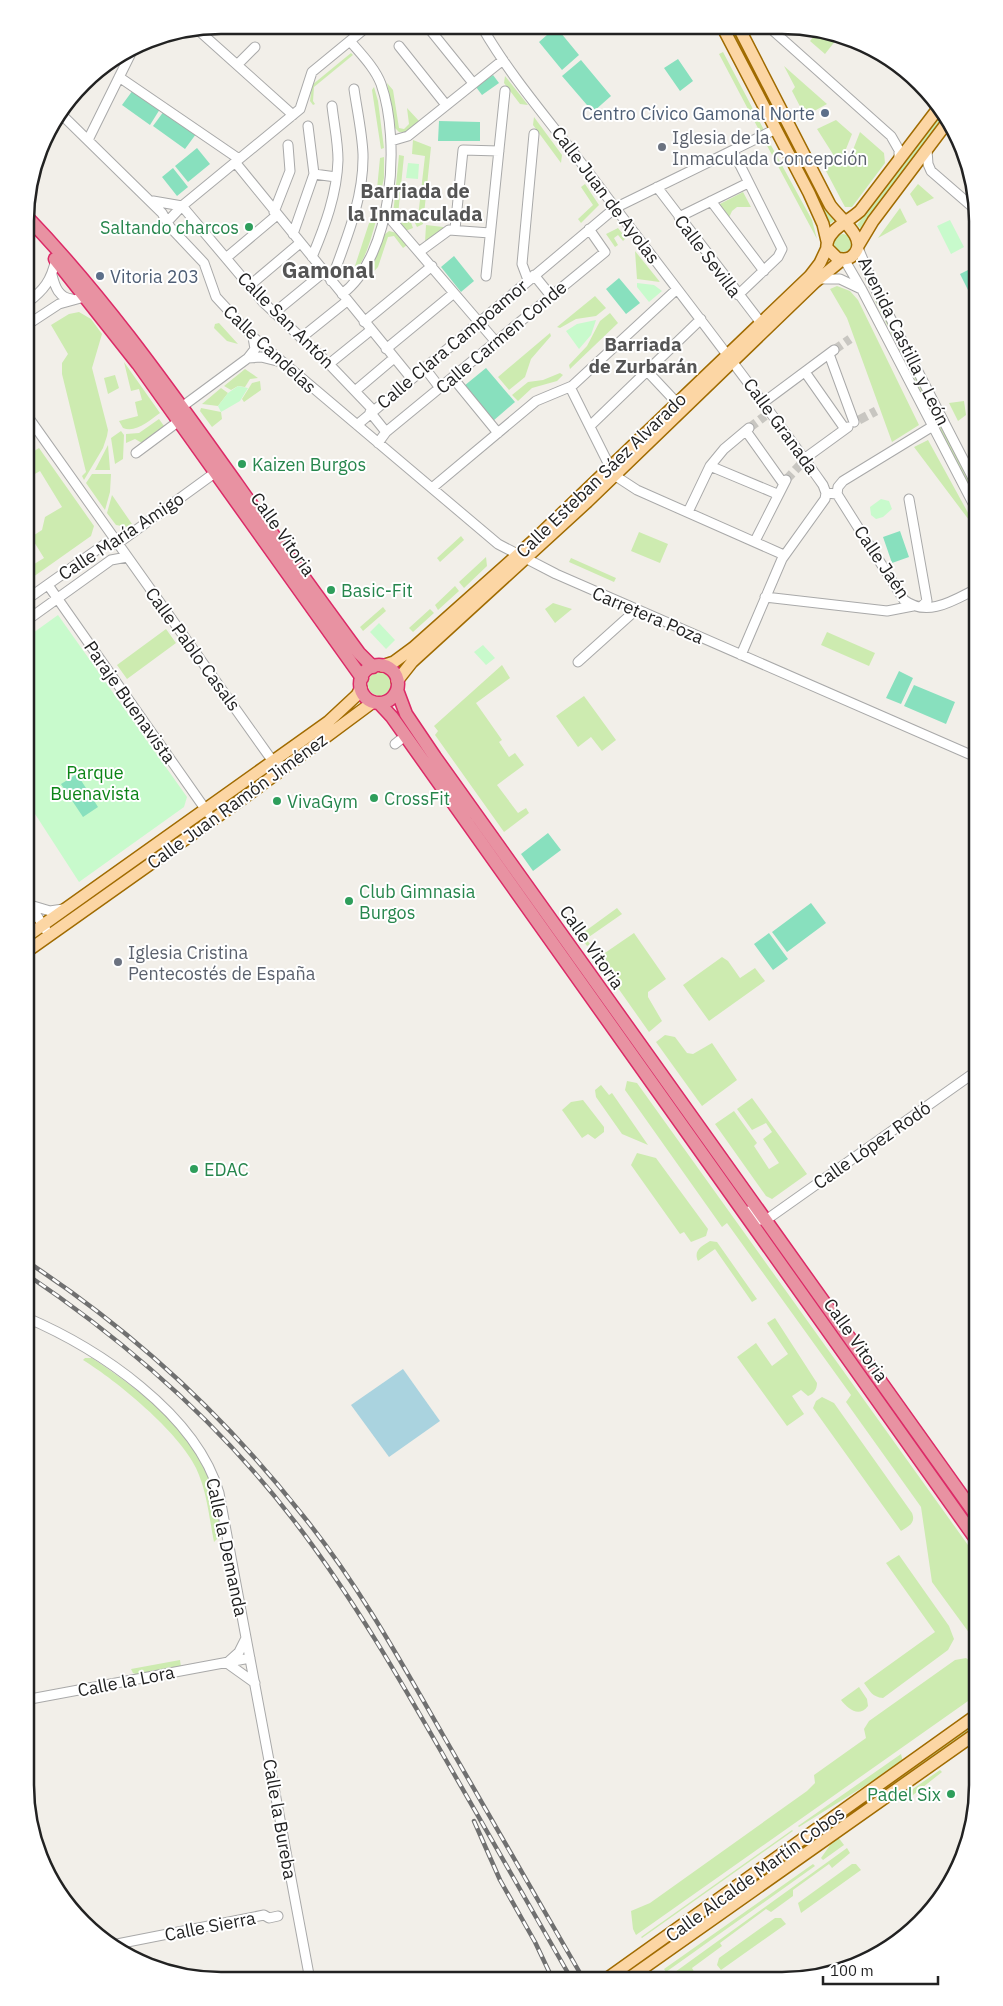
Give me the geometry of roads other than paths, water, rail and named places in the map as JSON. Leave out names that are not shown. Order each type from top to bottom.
[{"type":"highway","name":"Calle Vitoria","points":[[34,227],[85,296],[183,408],[359,653],[378,666]]},
{"type":"highway","name":"Calle Vitoria","points":[[34,235],[56,259],[138,364],[216,472],[361,683]]},
{"type":"highway","points":[[378,666],[392,671],[397,685],[390,700],[376,703],[367,699],[361,683],[378,666]]},
{"type":"highway","name":"Calle Vitoria","points":[[397,685],[406,714],[435,757],[969,1505]]},
{"type":"highway","name":"Calle Vitoria","points":[[376,703],[394,721],[969,1529]]},
{"type":"highway","points":[[766,1220],[766,1244]]},
{"type":"main road","points":[[726,34],[809,192],[823,224],[827,244],[832,255],[843,259],[852,256],[873,220],[944,127]]},
{"type":"main road","points":[[743,34],[835,213],[845,227],[857,236],[858,247]]},
{"type":"main road","points":[[827,244],[831,232],[845,227],[860,211],[935,113]]},
{"type":"main road","points":[[835,213],[848,216],[860,211]]},
{"type":"main road","name":"Calle Esteban Sáez Alvarado","points":[[397,685],[412,662],[731,357],[761,323],[810,276],[820,263],[827,244]]},
{"type":"main road","name":"Calle Esteban Sáez Alvarado","points":[[612,471],[677,403],[843,259]]},
{"type":"main road","name":"Calle Esteban Sáez Alvarado","points":[[378,666],[394,662],[413,648],[521,557]]},
{"type":"main road","name":"Calle Juan Ramón Jiménez","points":[[34,946],[206,810],[328,722],[357,696],[361,683]]},
{"type":"main road","name":"Calle Juan Ramón Jiménez","points":[[34,930],[66,909],[97,895],[213,820],[376,703]]},
{"type":"main road","name":"Calle Alcalde Martín Cobos","points":[[635,1972],[692,1926],[969,1721]]},
{"type":"main road","name":"Calle Alcalde Martín Cobos","points":[[619,1972],[692,1926],[969,1738]]},
{"type":"street","points":[[203,34],[293,115]]},
{"type":"street","points":[[168,221],[182,206],[293,115],[303,104],[308,80],[312,72],[358,34]]},
{"type":"street","points":[[434,34],[474,83]]},
{"type":"street","name":"Calle Juan de Ayolas","points":[[486,34],[503,60],[615,208],[731,357]]},
{"type":"street","points":[[777,34],[891,136],[899,150],[899,161]]},
{"type":"street","points":[[302,338],[344,297],[363,273],[386,211],[391,141],[383,90],[378,77],[350,41]]},
{"type":"street","points":[[399,46],[446,105]]},
{"type":"street","points":[[238,64],[255,47]]},
{"type":"street","points":[[88,140],[128,58]]},
{"type":"street","points":[[391,141],[408,136],[503,60]]},
{"type":"street","points":[[119,77],[237,160],[276,214],[411,378]]},
{"type":"street","points":[[331,281],[358,202],[361,183],[363,154],[354,89]]},
{"type":"street","points":[[486,276],[505,91]]},
{"type":"street","points":[[312,257],[333,198],[336,177],[338,154],[332,106]]},
{"type":"street","name":"Calle Candelas","points":[[64,118],[152,201],[168,221],[170,227],[204,263],[216,297],[253,337],[353,422]]},
{"type":"street","points":[[292,234],[314,174],[308,126]]},
{"type":"street","name":"Calle Clara Campoamor","points":[[353,422],[371,411],[424,368],[615,208],[776,129]]},
{"type":"street","points":[[531,278],[522,264],[534,134]]},
{"type":"street","points":[[891,136],[908,140],[919,135]]},
{"type":"street","points":[[226,258],[276,214],[290,171],[288,145]]},
{"type":"street","points":[[455,229],[464,150],[499,151]]},
{"type":"street","points":[[927,150],[928,164],[931,171],[969,204]]},
{"type":"street","points":[[733,151],[782,249],[778,257],[738,295]]},
{"type":"street","points":[[910,172],[931,171]]},
{"type":"street","points":[[314,174],[336,177]]},
{"type":"street","points":[[679,217],[748,183]]},
{"type":"street","name":"Calle Sevilla","points":[[657,187],[761,323]]},
{"type":"street","points":[[152,201],[182,206]]},
{"type":"street","points":[[711,202],[764,271]]},
{"type":"street","name":"Calle San Antón","points":[[182,206],[249,286],[274,313],[329,364],[371,411]]},
{"type":"street","points":[[386,211],[391,220],[496,342]]},
{"type":"street","points":[[419,252],[446,230],[455,229],[490,233]]},
{"type":"street","name":"Calle Carmen Conde","points":[[378,442],[386,432],[604,252],[589,229]]},
{"type":"street","points":[[249,286],[300,243]]},
{"type":"street","name":"Avenida Castilla y León","points":[[858,247],[875,288],[969,471]]},
{"type":"street","points":[[34,298],[42,292],[52,275],[56,259]]},
{"type":"street","name":"Avenida Castilla y León","points":[[843,259],[862,290],[969,496]]},
{"type":"street","points":[[364,322],[432,266]]},
{"type":"street","points":[[274,313],[324,272]]},
{"type":"street","points":[[52,275],[60,294],[67,299],[85,296]]},
{"type":"street","name":"Calle Clara Campoamor","points":[[531,278],[551,296]]},
{"type":"street","name":"Avenida Castilla y León","points":[[818,279],[840,279],[862,290]]},
{"type":"street","points":[[432,488],[536,401],[570,388],[677,288]]},
{"type":"street","points":[[386,349],[454,293]]},
{"type":"street","points":[[34,318],[50,309],[85,296]]},
{"type":"street","points":[[590,426],[701,319]]},
{"type":"street","points":[[329,364],[370,330]]},
{"type":"street","points":[[183,408],[248,358],[255,349],[253,337]]},
{"type":"street","points":[[764,402],[832,352],[857,421],[803,461]]},
{"type":"street","points":[[248,358],[261,357],[283,364]]},
{"type":"street","name":"Calle Granada","points":[[731,357],[764,402],[768,414],[823,485],[826,493]]},
{"type":"street","points":[[354,391],[394,358]]},
{"type":"street","name":"Calle Vitoria","points":[[138,364],[149,374],[176,408],[183,408]]},
{"type":"street","points":[[424,368],[440,388]]},
{"type":"street","points":[[647,371],[677,403]]},
{"type":"street","points":[[805,372],[845,429]]},
{"type":"street","points":[[453,378],[498,433]]},
{"type":"street","points":[[570,388],[612,471],[637,490],[784,555]]},
{"type":"street","name":"Calle Clara Campoamor","points":[[371,411],[386,432]]},
{"type":"street","points":[[136,453],[179,421]]},
{"type":"street","name":"Carretera Poza","points":[[353,422],[498,544],[521,557],[969,754]]},
{"type":"street","name":"Calle Pablo Casals","points":[[34,425],[273,761],[286,767]]},
{"type":"street","points":[[741,655],[784,555],[824,499],[826,493],[837,494],[838,486],[843,481],[933,426]]},
{"type":"street","points":[[688,512],[710,466],[724,449],[748,430],[784,482],[755,541]]},
{"type":"street","points":[[710,466],[777,494]]},
{"type":"street","name":"Calle María Amigo","points":[[34,595],[105,544],[117,544],[216,472]]},
{"type":"street","name":"Calle Jaén","points":[[837,494],[904,600],[917,607],[938,607],[969,592]]},
{"type":"street","points":[[765,597],[887,611],[917,607],[927,601],[909,499]]},
{"type":"street","points":[[105,525],[105,544]]},
{"type":"street","name":"Calle María Amigo","points":[[34,616],[111,560],[127,557]]},
{"type":"street","name":"Paraje Buenavista","points":[[48,585],[213,820]]},
{"type":"street","points":[[578,662],[637,609]]},
{"type":"street","points":[[34,904],[50,911],[66,909]]},
{"type":"street","points":[[34,911],[50,935]]},
{"type":"street","name":"Calle López Rodó","points":[[766,1220],[969,1076]]},
{"type":"street","name":"Calle Vitoria","points":[[705,1160],[724,1176],[753,1216],[758,1220],[766,1220]]},
{"type":"street","name":"Calle la Demanda","points":[[34,1321],[75,1342],[130,1379],[177,1423],[205,1460],[219,1493],[250,1658]]},
{"type":"street","points":[[246,1637],[239,1652],[227,1663],[255,1683]]},
{"type":"street","name":"Calle la Lora","points":[[34,1698],[250,1658]]},
{"type":"street","name":"Calle la Bureba","points":[[250,1658],[309,1972]]},
{"type":"street","name":"Calle Sierra","points":[[121,1943],[264,1915],[269,1918],[278,1916]]},
{"type":"water","points":[[403,1369],[440,1421],[389,1457],[351,1405]]},
{"type":"tunnel","points":[[834,350],[850,339]]},
{"type":"tunnel","points":[[859,420],[876,411]]},
{"type":"tunnel","points":[[749,428],[765,416]]},
{"type":"tunnel","points":[[786,480],[800,465]]},
{"type":"railway","points":[[34,1267],[103,1316],[176,1377],[243,1445],[304,1517],[324,1543],[378,1623],[579,1972]]},
{"type":"railway","points":[[34,1279],[100,1328],[171,1387],[236,1452],[295,1522],[357,1611],[395,1673],[567,1972]]},
{"type":"railway","points":[[474,1821],[500,1880],[535,1942],[549,1972]]},
{"type":"place","name":"Centro Cívico Gamonal Norte","points":[[825,113]]},
{"type":"place","name":"Iglesia de la Inmaculada Concepción","points":[[662,147]]},
{"type":"place","name":"Saltando charcos","points":[[249,227]]},
{"type":"place","name":"Vitoria 203","points":[[100,276]]},
{"type":"place","name":"Kaizen Burgos","points":[[242,464]]},
{"type":"place","name":"Basic-Fit","points":[[331,590]]},
{"type":"place","name":"CrossFit","points":[[374,798]]},
{"type":"place","name":"VivaGym","points":[[277,801]]},
{"type":"place","name":"Club Gimnasia Burgos","points":[[349,901]]},
{"type":"place","name":"Iglesia Cristina Pentecostés de España","points":[[118,962]]},
{"type":"place","name":"EDAC","points":[[194,1169]]},
{"type":"place","name":"Padel Six","points":[[951,1794]]},
{"type":"district","name":"Barriada de la Inmaculada","points":[[415,202]]},
{"type":"district","name":"Gamonal","points":[[328,269]]},
{"type":"district","name":"Barriada de Zurbarán","points":[[643,355]]},
{"type":"park label","name":"Parque Buenavista","points":[[95,782]]}]
